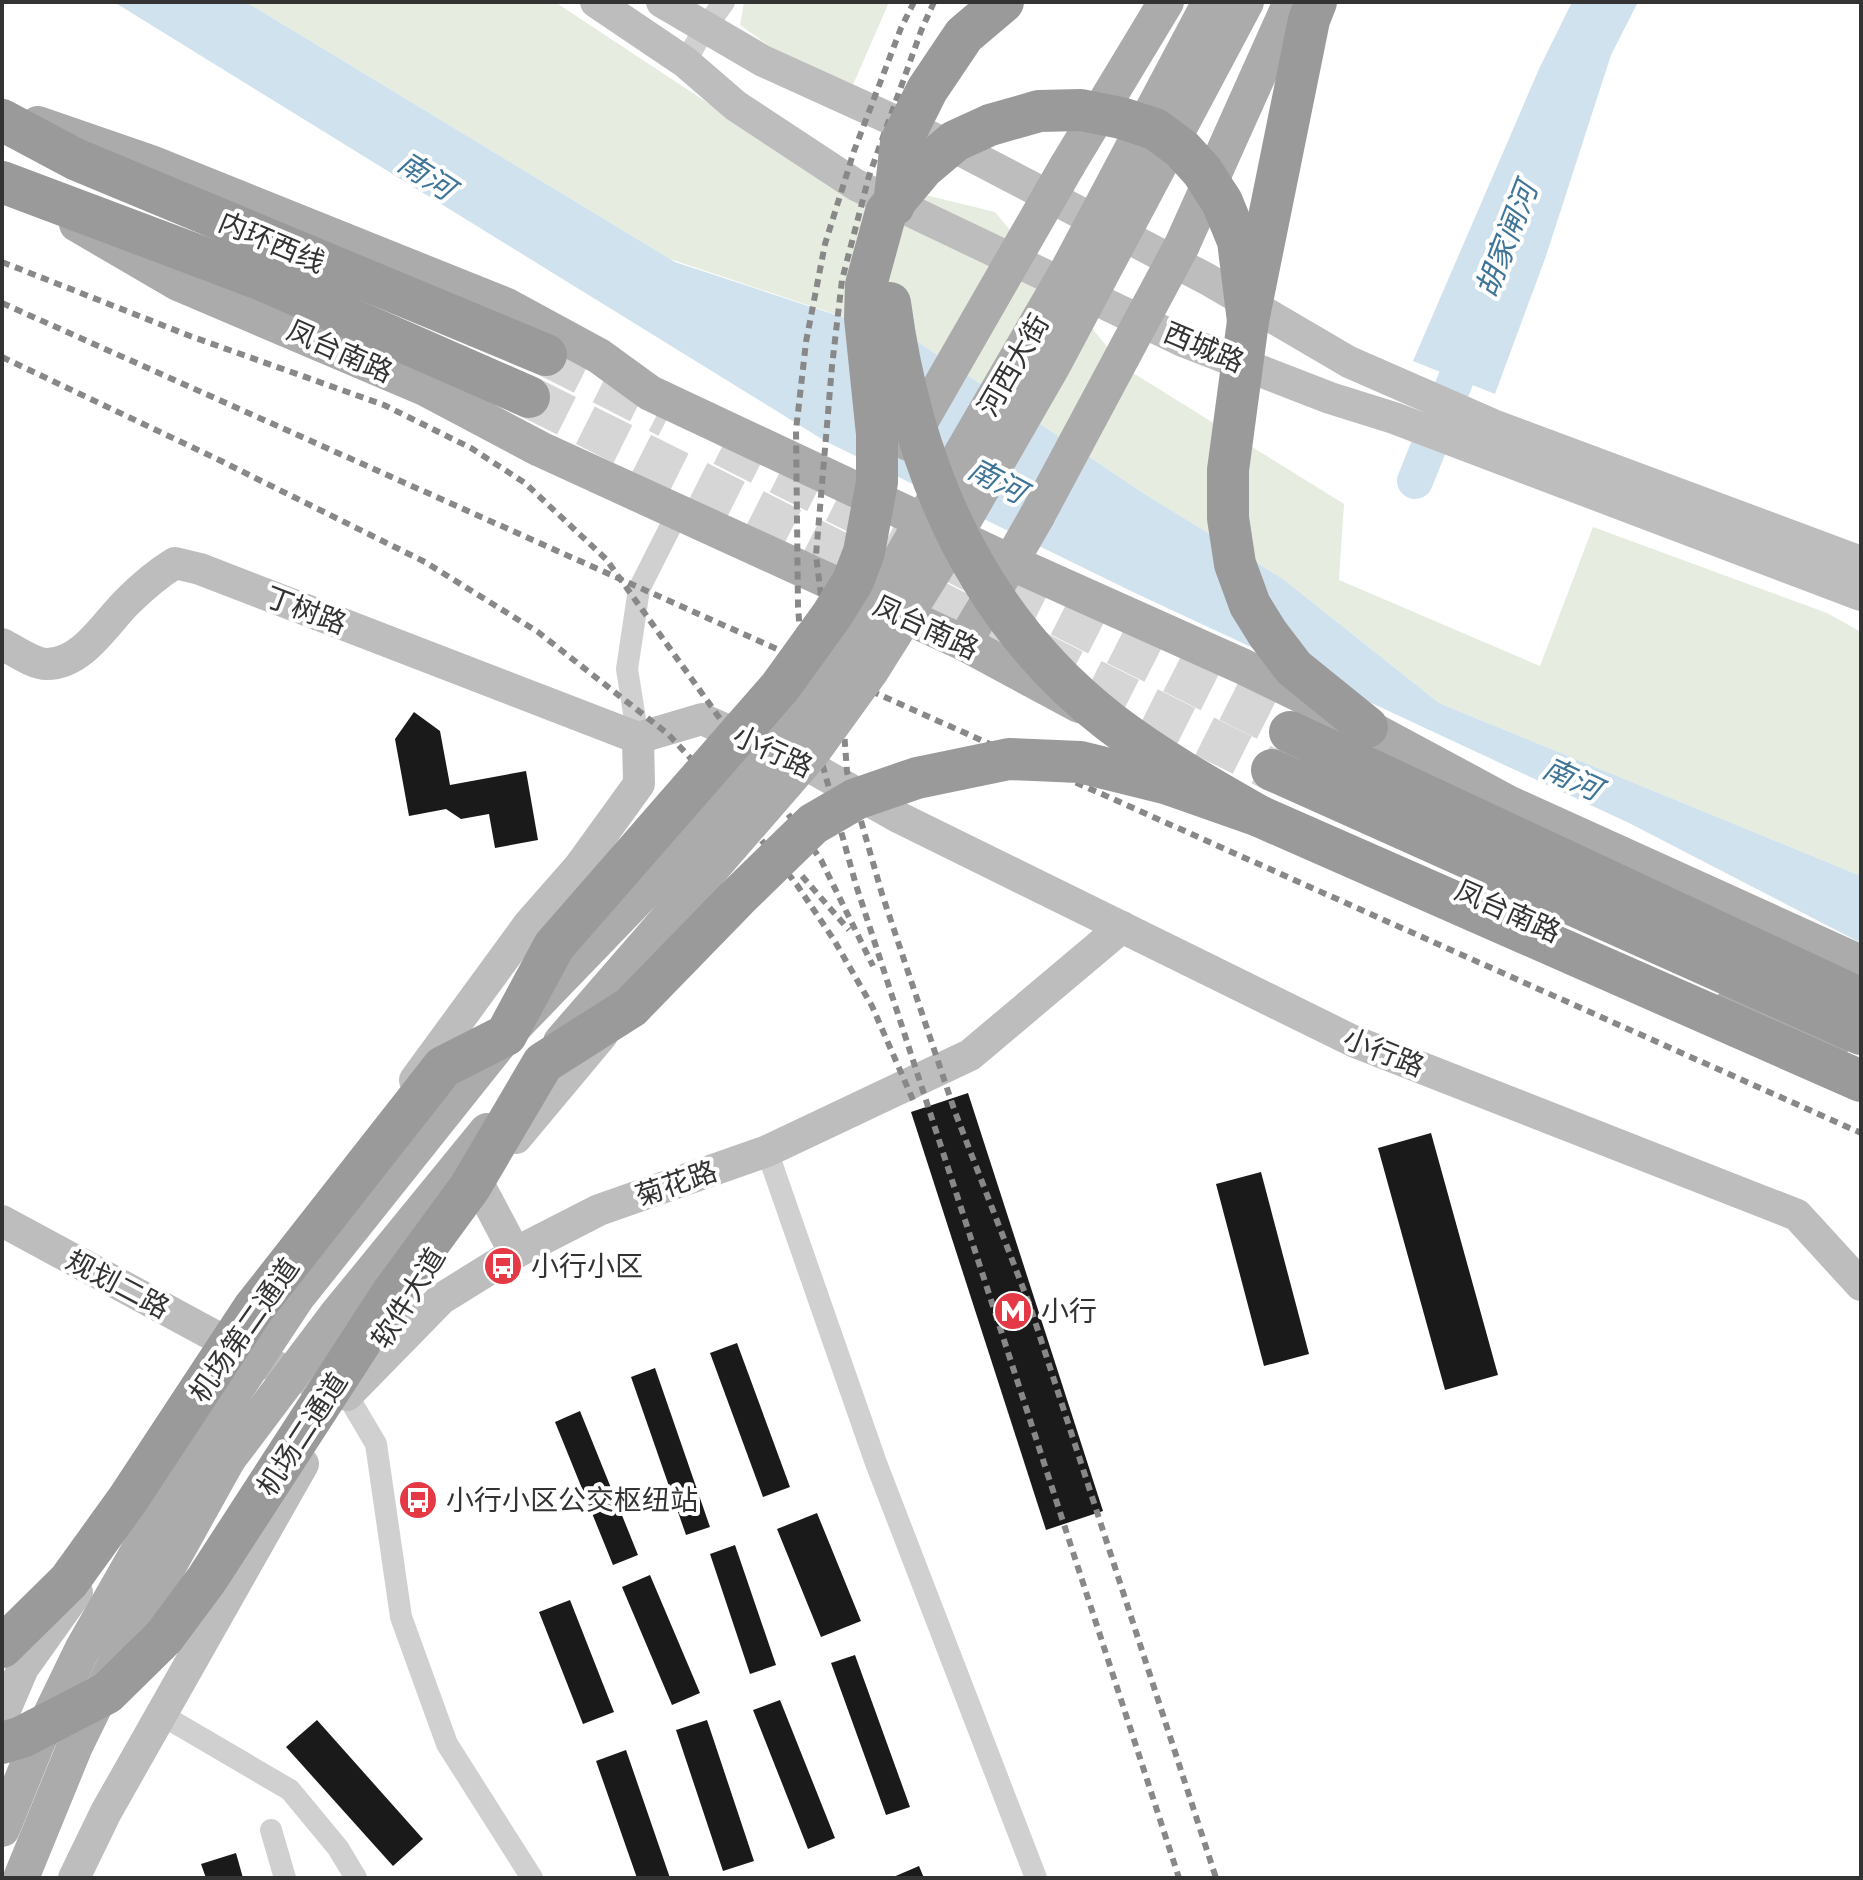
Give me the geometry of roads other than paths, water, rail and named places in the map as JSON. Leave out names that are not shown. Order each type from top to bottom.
[{"type":"highway","points":[[1003,2],[964,35],[927,90],[901,142],[889,247],[890,305],[904,383],[929,474],[963,548],[1008,619],[1061,679],[1109,721],[1174,767],[1259,816]]},
{"type":"highway","points":[[1316,2],[1309,20],[1248,321],[1228,470],[1228,518],[1235,564],[1250,605],[1268,634],[1294,668],[1367,727]]},
{"type":"highway","points":[[506,1035],[554,946],[780,687],[853,581],[864,552],[877,482],[877,434],[865,318],[866,285],[886,212],[923,168],[955,141],[990,125],[1039,111],[1081,110],[1155,129],[1182,149],[1202,171],[1222,202],[1238,241],[1248,321]]},
{"type":"highway","name":"内环西线","points":[[2,120],[75,159],[546,355]]},
{"type":"highway","name":"内环西线","points":[[11,186],[260,279],[529,397]]},
{"type":"highway","points":[[1290,732],[1861,999]]},
{"type":"highway","points":[[543,1063],[631,1007],[813,824],[856,799],[917,778],[1009,759],[1080,762],[1165,783],[1259,816],[1861,1081]]},
{"type":"highway","name":"凤台南路","points":[[1272,770],[1861,1034]]},
{"type":"highway","name":"机场第二通道","points":[[2,1647],[69,1581],[128,1499],[253,1309],[443,1067],[506,1035]]},
{"type":"highway","name":"机场二通道","points":[[2,1743],[22,1737],[107,1693],[164,1637],[207,1579],[391,1295],[470,1187],[543,1063]]},
{"type":"main road","points":[[839,587],[908,443],[1067,166],[1166,2]]},
{"type":"main road","name":"河西大街","points":[[506,1035],[672,863],[784,732],[853,641],[1069,268],[1210,2]]},
{"type":"main road","name":"河西大街","points":[[739,838],[811,754],[871,671],[945,553],[1067,338],[1246,2]]},
{"type":"main road","points":[[964,643],[1037,516],[1182,245],[1291,2]]},
{"type":"main road","points":[[2,112],[151,163],[507,306],[599,356],[650,393],[1010,562],[1244,667],[1367,727],[1510,804],[1861,963]]},
{"type":"main road","name":"凤台南路","points":[[11,186],[178,283],[427,389],[540,449],[964,643],[1274,808],[1718,1003],[1861,1047]]},
{"type":"main road","name":"软件大道","points":[[21,1878],[75,1746],[124,1646],[228,1459],[335,1317],[543,1063],[739,838]]},
{"type":"main road","points":[[2,1829],[37,1743],[82,1650],[199,1445],[297,1297],[506,1035]]},
{"type":"street","name":"西城路","points":[[596,2],[685,62],[736,106],[856,185],[1183,341],[1330,398],[1394,418],[1490,439],[1861,562]]},
{"type":"street","name":"西城路","points":[[662,2],[763,61],[968,154],[1207,279],[1349,362],[1402,385],[1490,439],[1861,595]]},
{"type":"street","points":[[685,62],[724,2]]},
{"type":"street","points":[[2,1717],[23,1668],[116,1537],[363,1151],[529,924],[579,867],[639,784],[638,738],[627,669],[639,589],[679,510]]},
{"type":"street","name":"丁树路","points":[[2,644],[45,664],[69,660],[98,635],[128,601],[175,563],[200,569],[638,738]]},
{"type":"street","name":"小行路","points":[[638,738],[702,719],[816,770],[900,818],[1353,1041],[1797,1215],[1861,1285]]},
{"type":"street","name":"小行路","points":[[639,784],[803,820],[900,818]]},
{"type":"street","name":"软件大道","points":[[74,1878],[106,1812],[303,1465],[479,1185],[544,1103],[725,890],[803,820]]},
{"type":"street","name":"菊花路","points":[[347,1395],[441,1299],[515,1253],[599,1210],[767,1151],[970,1055],[1122,927]]},
{"type":"street","points":[[767,1151],[876,1463],[1036,1878]]},
{"type":"street","points":[[479,1185],[515,1253]]},
{"type":"street","name":"规划二路","points":[[2,1221],[235,1347]]},
{"type":"street","points":[[235,1347],[347,1395],[376,1444],[401,1617],[447,1744],[532,1878]]},
{"type":"street","points":[[162,1715],[290,1790],[338,1848],[356,1878]]},
{"type":"street","points":[[271,1830],[285,1878]]},
{"type":"water","name":"南河","points":[[114,2],[246,2],[675,262],[918,342],[1143,493],[1283,579],[1439,703],[1861,876],[1861,943],[1629,823],[1135,593],[825,441]]},
{"type":"water","points":[[1572,2],[1638,2],[1611,55],[1546,256],[1495,394],[1413,361],[1539,69]]},
{"type":"waterway","name":"胡家闸河","points":[[1415,481],[1474,334]]},
{"type":"tunnel","points":[[546,355],[668,417]]},
{"type":"tunnel","points":[[529,397],[1272,770]]},
{"type":"tunnel","points":[[723,445],[1290,732]]},
{"type":"railway","points":[[914,2],[854,151],[825,244],[806,342],[796,430],[798,606],[803,676],[817,745],[856,885],[1179,1878]]},
{"type":"railway","points":[[934,2],[869,176],[842,280],[816,555],[825,628],[842,703],[847,772],[882,894],[955,1112],[1030,1306],[1216,1878]]},
{"type":"railway","points":[[2,262],[190,336],[384,405],[471,448],[525,483],[606,559],[821,860],[873,966]]},
{"type":"railway","points":[[2,303],[1861,1133]]},
{"type":"railway","points":[[2,357],[425,562],[538,632],[668,734],[733,804],[797,885],[834,940],[872,1006],[913,1100]]},
{"type":"railway","points":[[802,876],[849,930]]},
{"type":"place","name":"小行小区","points":[[503,1266]]},
{"type":"place","name":"小行","points":[[1013,1311]]},
{"type":"place","name":"小行小区公交枢纽站","points":[[418,1500]]}]
